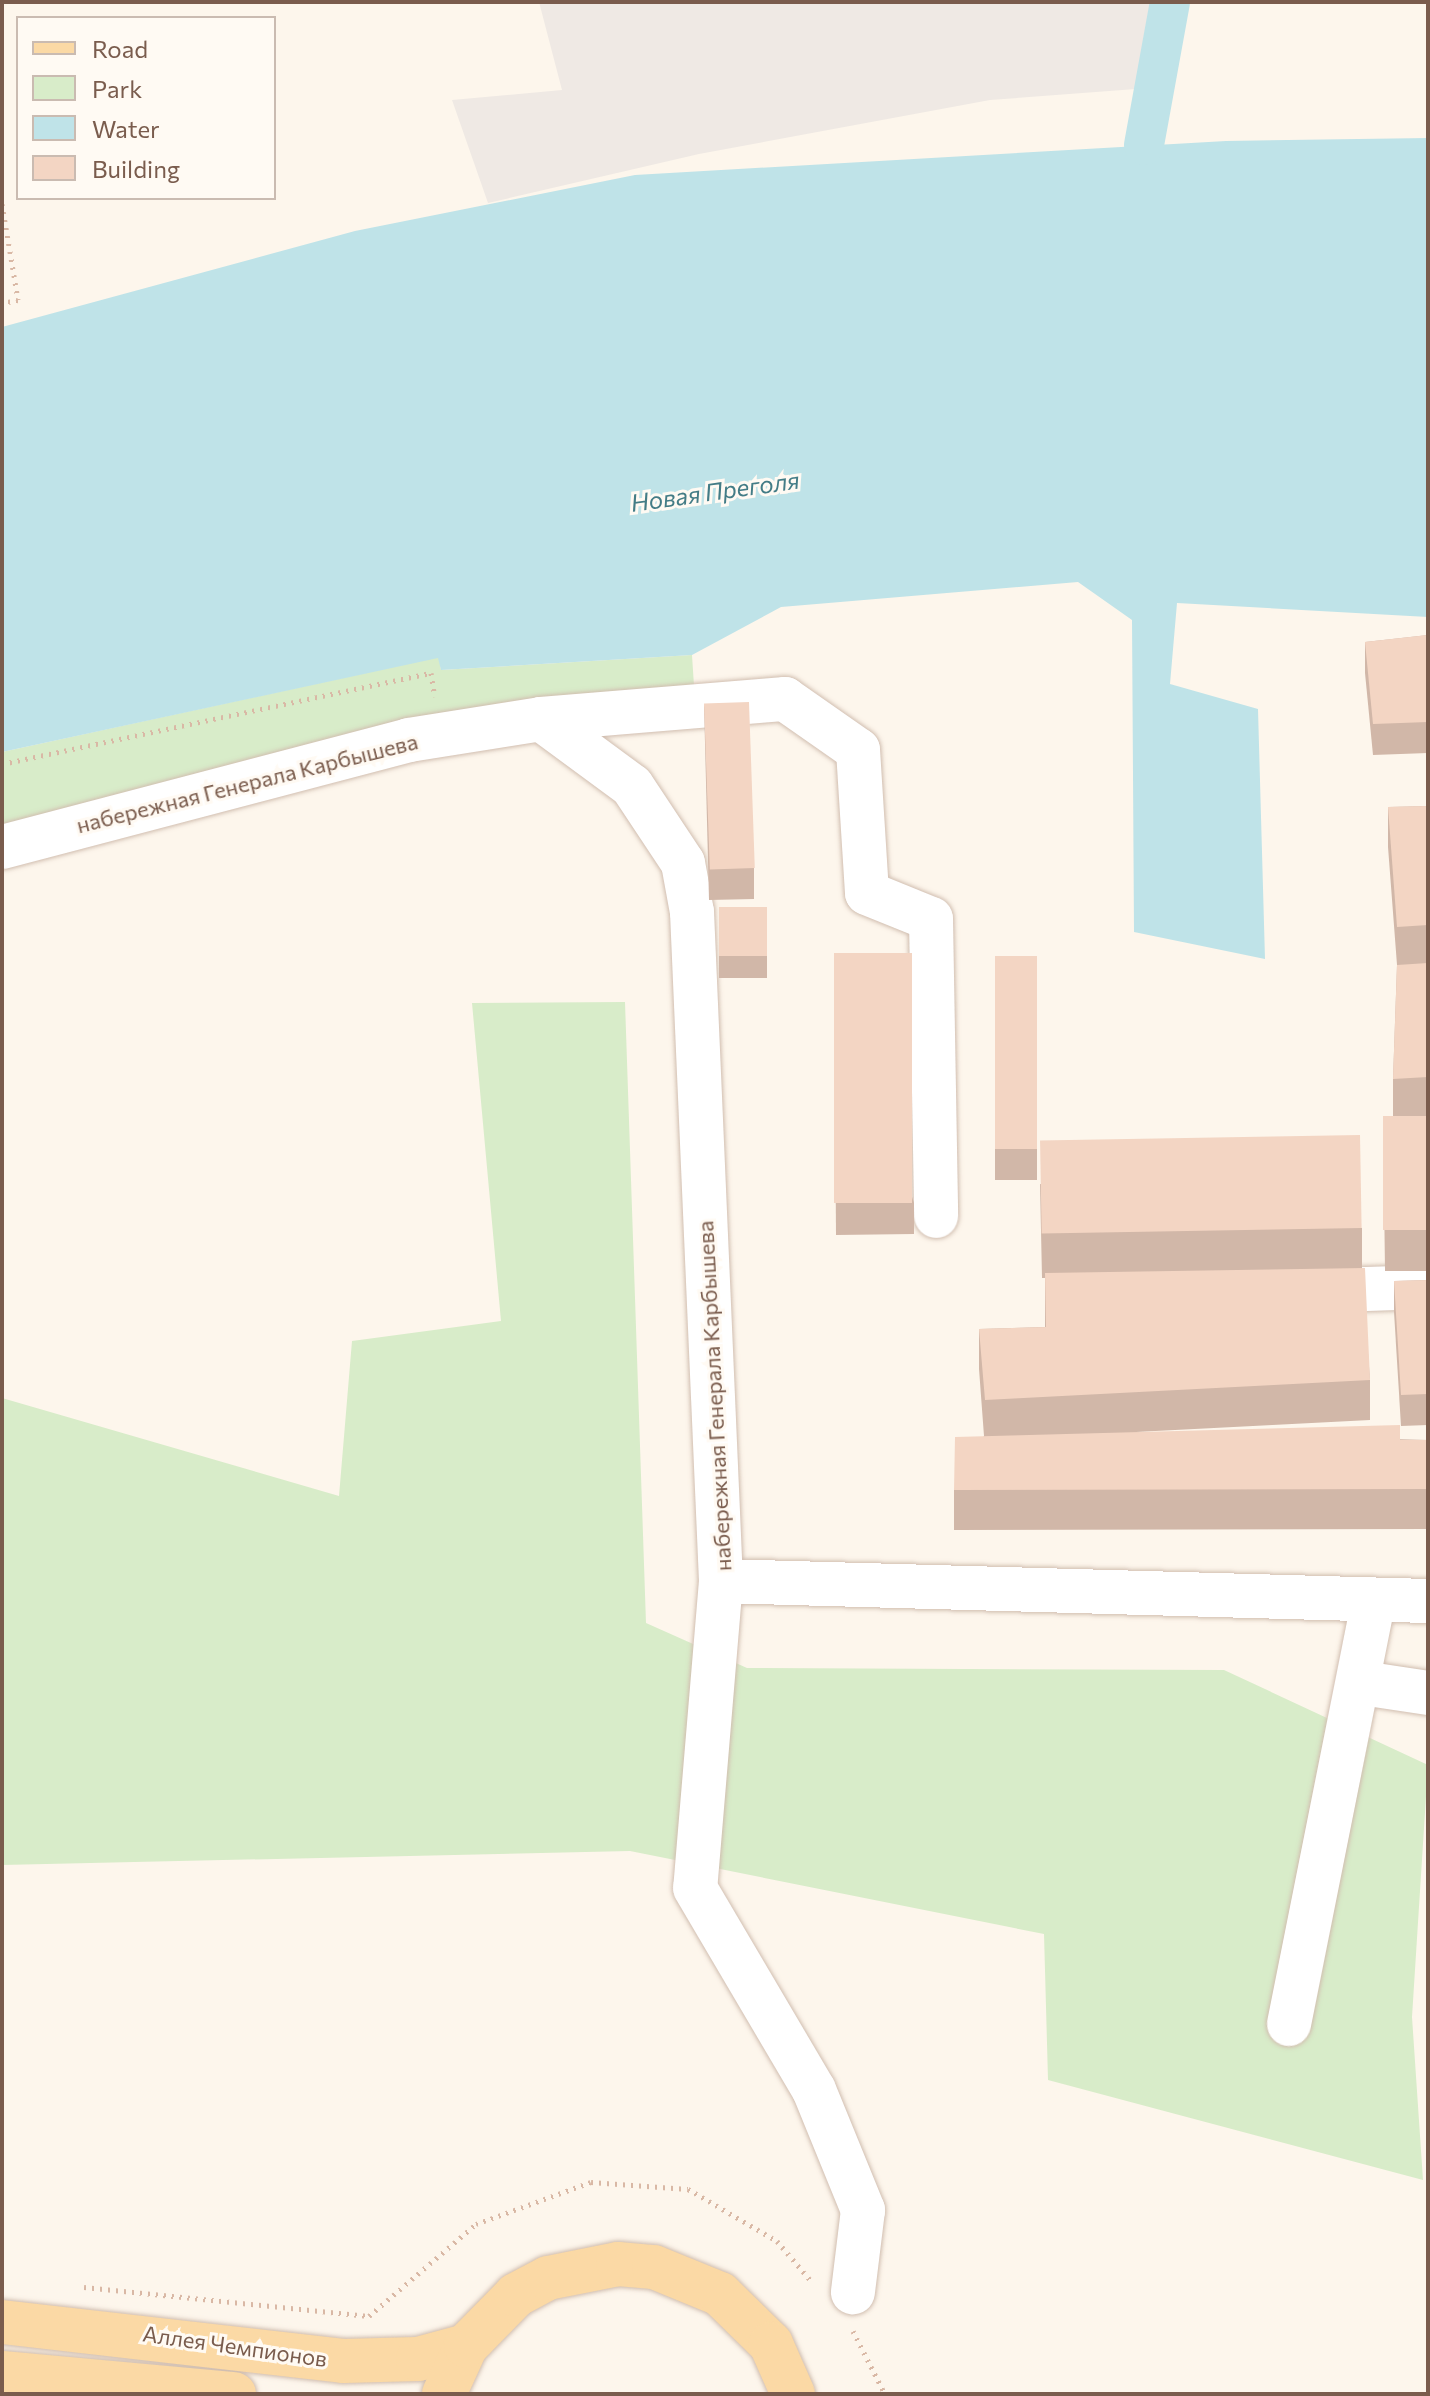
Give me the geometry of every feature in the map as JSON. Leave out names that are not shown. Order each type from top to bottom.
[{"type":"main road","points":[[444,2394],[466,2346],[489,2318],[548,2278],[594,2266],[654,2267],[688,2277],[748,2317],[771,2344],[793,2394]]},
{"type":"main road","name":"Аллея Чемпионов","points":[[2,2322],[366,2362],[466,2346]]},
{"type":"main road","points":[[2,2373],[234,2394]]},
{"type":"street","name":"набережная Генерала Карбышева","points":[[2,847],[282,769],[474,728],[541,719],[785,699],[858,750],[867,893],[931,919],[936,1216]]},
{"type":"street","name":"набережная Генерала Карбышева","points":[[541,719],[632,786],[683,863],[692,912],[721,1581],[1428,1601]]},
{"type":"street","points":[[1257,1293],[1428,1287]]},
{"type":"street","points":[[721,1581],[695,1888],[814,2090],[863,2210],[838,2301]]},
{"type":"street","points":[[1289,2024],[1362,1683],[1374,1600]]},
{"type":"street","points":[[1362,1683],[1428,1693]]},
{"type":"path","points":[[2,204],[18,300],[2,303]]},
{"type":"path","points":[[2,764],[431,673],[435,699],[474,728]]},
{"type":"path","points":[[77,2286],[369,2316],[476,2224],[591,2182],[688,2189],[777,2241],[838,2301],[885,2394]]},
{"type":"shaded area","points":[[539,2],[1156,2],[1149,88],[990,100],[699,154],[488,203],[452,100],[562,90]]},
{"type":"green space","points":[[692,655],[694,686],[333,739],[2,827],[2,752],[439,657],[441,670]]},
{"type":"green space","points":[[625,1002],[646,1623],[747,1668],[1224,1670],[1428,1765],[1412,2017],[1423,2180],[1048,2080],[1044,1934],[630,1851],[2,1865],[2,1398],[339,1496],[352,1341],[501,1321],[472,1003]]},
{"type":"water","name":"Новая Преголя","points":[[1428,138],[1428,617],[1177,603],[1170,684],[1258,709],[1265,959],[1134,932],[1132,620],[1078,582],[781,607],[692,655],[441,670],[438,658],[2,752],[2,327],[355,231],[635,175],[1226,141]]},
{"type":"building","points":[[1428,635],[1428,722],[1373,724],[1365,642]]},
{"type":"building","points":[[749,702],[755,868],[710,869],[704,704]]},
{"type":"building","points":[[1428,806],[1428,925],[1397,927],[1388,807]]},
{"type":"building","points":[[719,907],[767,907],[767,956],[719,956]]},
{"type":"building","points":[[834,953],[912,953],[912,1203],[834,1203]]},
{"type":"building","points":[[995,956],[1037,956],[1037,1149],[995,1149]]},
{"type":"building","points":[[1428,963],[1428,1077],[1393,1079],[1397,965]]},
{"type":"building","points":[[1383,1116],[1428,1116],[1428,1230],[1383,1230]]},
{"type":"building","points":[[1360,1135],[1362,1228],[1042,1234],[1040,1141]]},
{"type":"building","points":[[1365,1268],[1370,1380],[985,1400],[979,1329],[1046,1327],[1045,1273]]},
{"type":"building","points":[[1428,1280],[1428,1394],[1401,1395],[1394,1281]]},
{"type":"building","points":[[1400,1425],[1400,1440],[1428,1440],[1428,1489],[954,1490],[955,1437]]},
{"type":"waterway","points":[[1144,145],[1170,2]]}]
